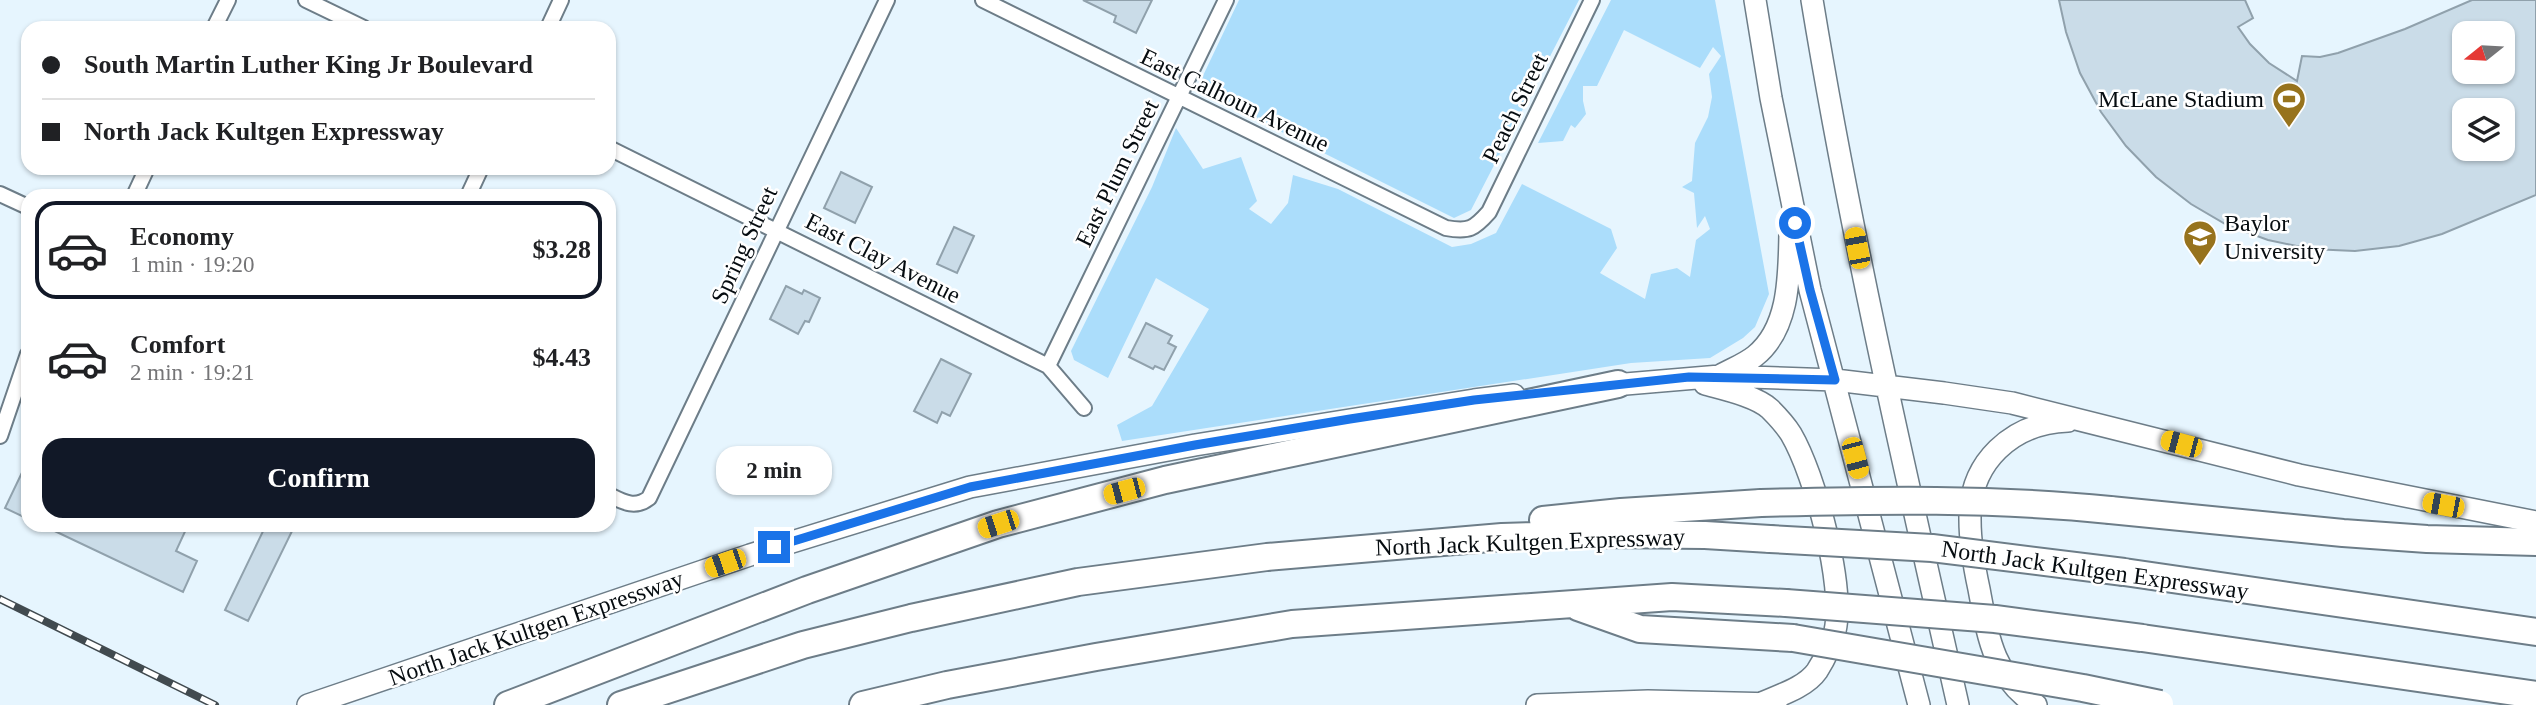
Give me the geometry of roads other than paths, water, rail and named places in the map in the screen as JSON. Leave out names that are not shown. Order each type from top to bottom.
[{"type":"highway","points":[[508,705],[795,594],[998,524],[1164,480],[1618,384]]},
{"type":"highway","points":[[1267,557],[1498,524],[1621,512],[1761,503],[1877,500],[2019,503],[2343,533],[2536,542]]},
{"type":"highway","name":"North Jack Kultgen Expressway","points":[[621,705],[803,645],[911,618],[1079,582],[1267,557],[1502,537],[1705,535],[1932,548],[2124,572],[2536,632]]},
{"type":"highway","points":[[863,705],[947,685],[1083,659],[1292,624],[1672,597],[1995,619],[2536,695]]},
{"type":"highway","points":[[1567,603],[1640,629],[1793,638],[2083,688],[2162,705]]},
{"type":"main road","points":[[1755,0],[1790,200],[1810,290],[1919,705]]},
{"type":"main road","points":[[1812,0],[1836,143],[1885,384],[1958,705]]},
{"type":"main road","points":[[1720,376],[1755,356],[1773,336],[1782,316],[1787,283],[1790,200]]},
{"type":"main road","name":"North Jack Kultgen Expressway","points":[[308,705],[750,555],[970,487],[1195,445],[1474,400],[1653,381],[1720,376],[1835,380],[1885,384],[2012,403],[2300,475],[2536,522]]},
{"type":"main road","points":[[1653,381],[1698,382],[1730,390],[1768,407],[1790,433],[1810,476],[1831,560],[1836,601],[1835,630],[1817,672],[1797,687],[1762,703]]},
{"type":"main road","points":[[2036,705],[2008,682],[1988,639],[1974,564],[1970,517],[1972,505],[1977,480],[1988,458],[2008,440],[2029,427],[2053,422],[2088,421]]},
{"type":"main road","points":[[1536,705],[1648,701],[1788,705]]},
{"type":"street","points":[[218,21],[228,0]]},
{"type":"street","points":[[306,0],[350,21]]},
{"type":"street","points":[[551,21],[561,0]]},
{"type":"street","name":"Spring Street","points":[[616,498],[638,504],[649,498],[887,0]]},
{"type":"street","name":"East Calhoun Avenue","points":[[983,0],[1446,228],[1470,230]]},
{"type":"street","name":"East Plum Street","points":[[1048,366],[1226,0]]},
{"type":"street","name":"Peach Street","points":[[1470,230],[1489,212],[1592,0]]},
{"type":"street","name":"East Clay Avenue","points":[[616,151],[1048,366],[1084,408]]},
{"type":"street","points":[[0,194],[21,204]]},
{"type":"street","points":[[0,436],[21,374]]},
{"type":"railway","points":[[0,599],[215,705]]},
{"type":"place","name":"McLane Stadium","points":[[2289,129]]},
{"type":"place","name":"Baylor University","points":[[2200,267]]}]
